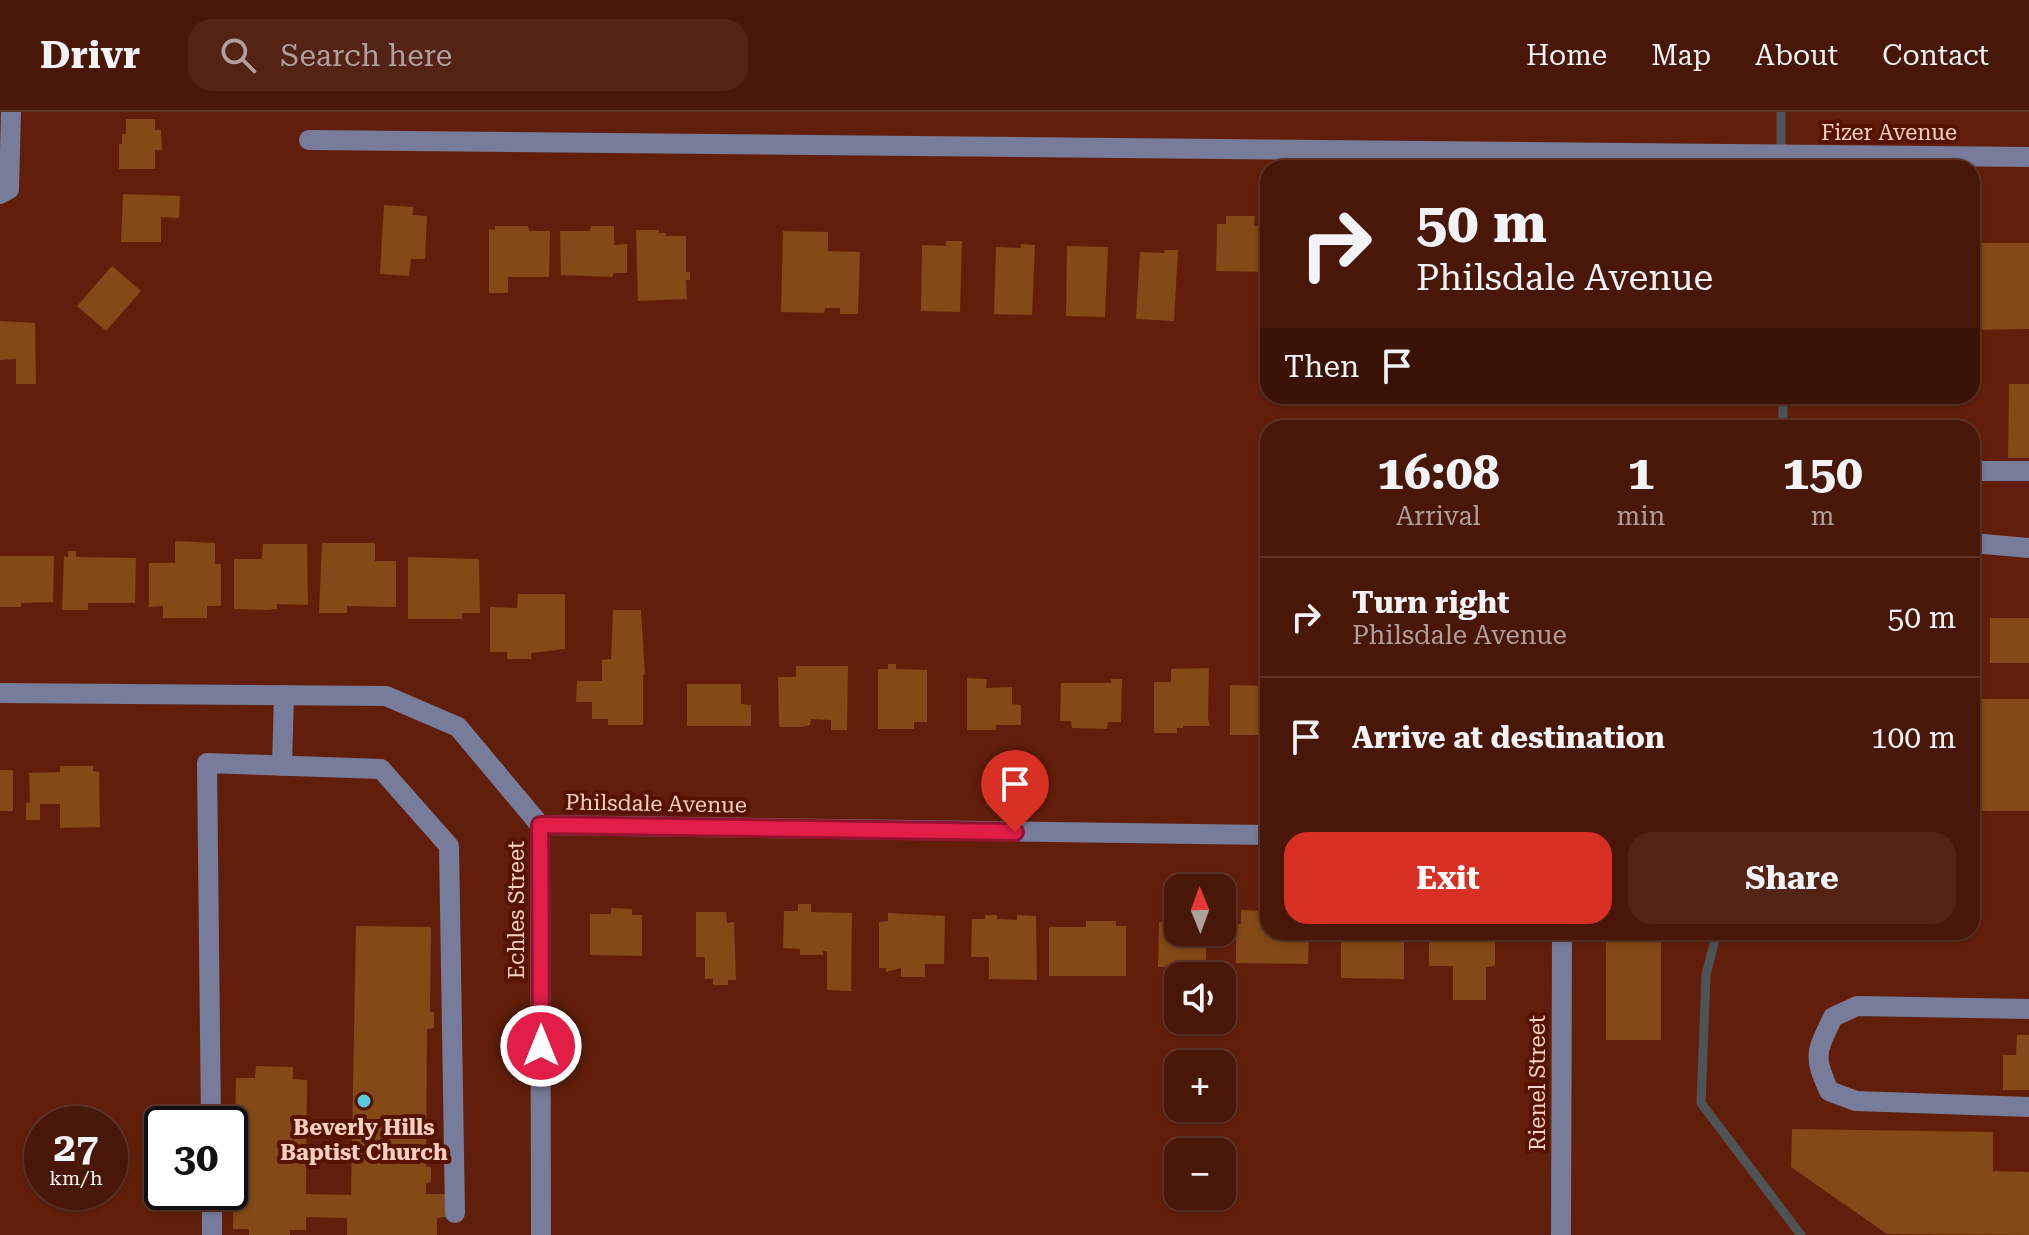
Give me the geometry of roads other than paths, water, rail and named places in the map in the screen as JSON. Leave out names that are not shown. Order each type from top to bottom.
[{"type":"street","points":[[4,191],[11,112]]},
{"type":"street","name":"Fizer Avenue","points":[[309,140],[2029,157]]},
{"type":"street","points":[[1980,471],[2029,471]]},
{"type":"street","points":[[1980,544],[2029,548]]},
{"type":"street","name":"Philsdale Avenue","points":[[0,693],[386,696],[458,727],[540,825],[1260,835]]},
{"type":"street","points":[[282,766],[284,695]]},
{"type":"street","points":[[211,1106],[207,763],[381,769],[449,846],[455,1213]]},
{"type":"street","name":"Echles Street","points":[[540,825],[541,1235]]},
{"type":"street","name":"Rienel Street","points":[[1561,1235],[1562,940]]},
{"type":"street","points":[[2029,1009],[1857,1006],[1833,1017],[1816,1063],[1829,1091],[1856,1101],[2029,1107]]},
{"type":"street","points":[[212,1210],[212,1235]]},
{"type":"waterway","points":[[1781,112],[1781,160]]},
{"type":"waterway","points":[[1783,404],[1783,420]]},
{"type":"waterway","points":[[1715,940],[1706,975],[1701,1103],[1801,1235]]},
{"type":"place","name":"Beverly Hills Baptist Church","points":[[364,1101]]}]
